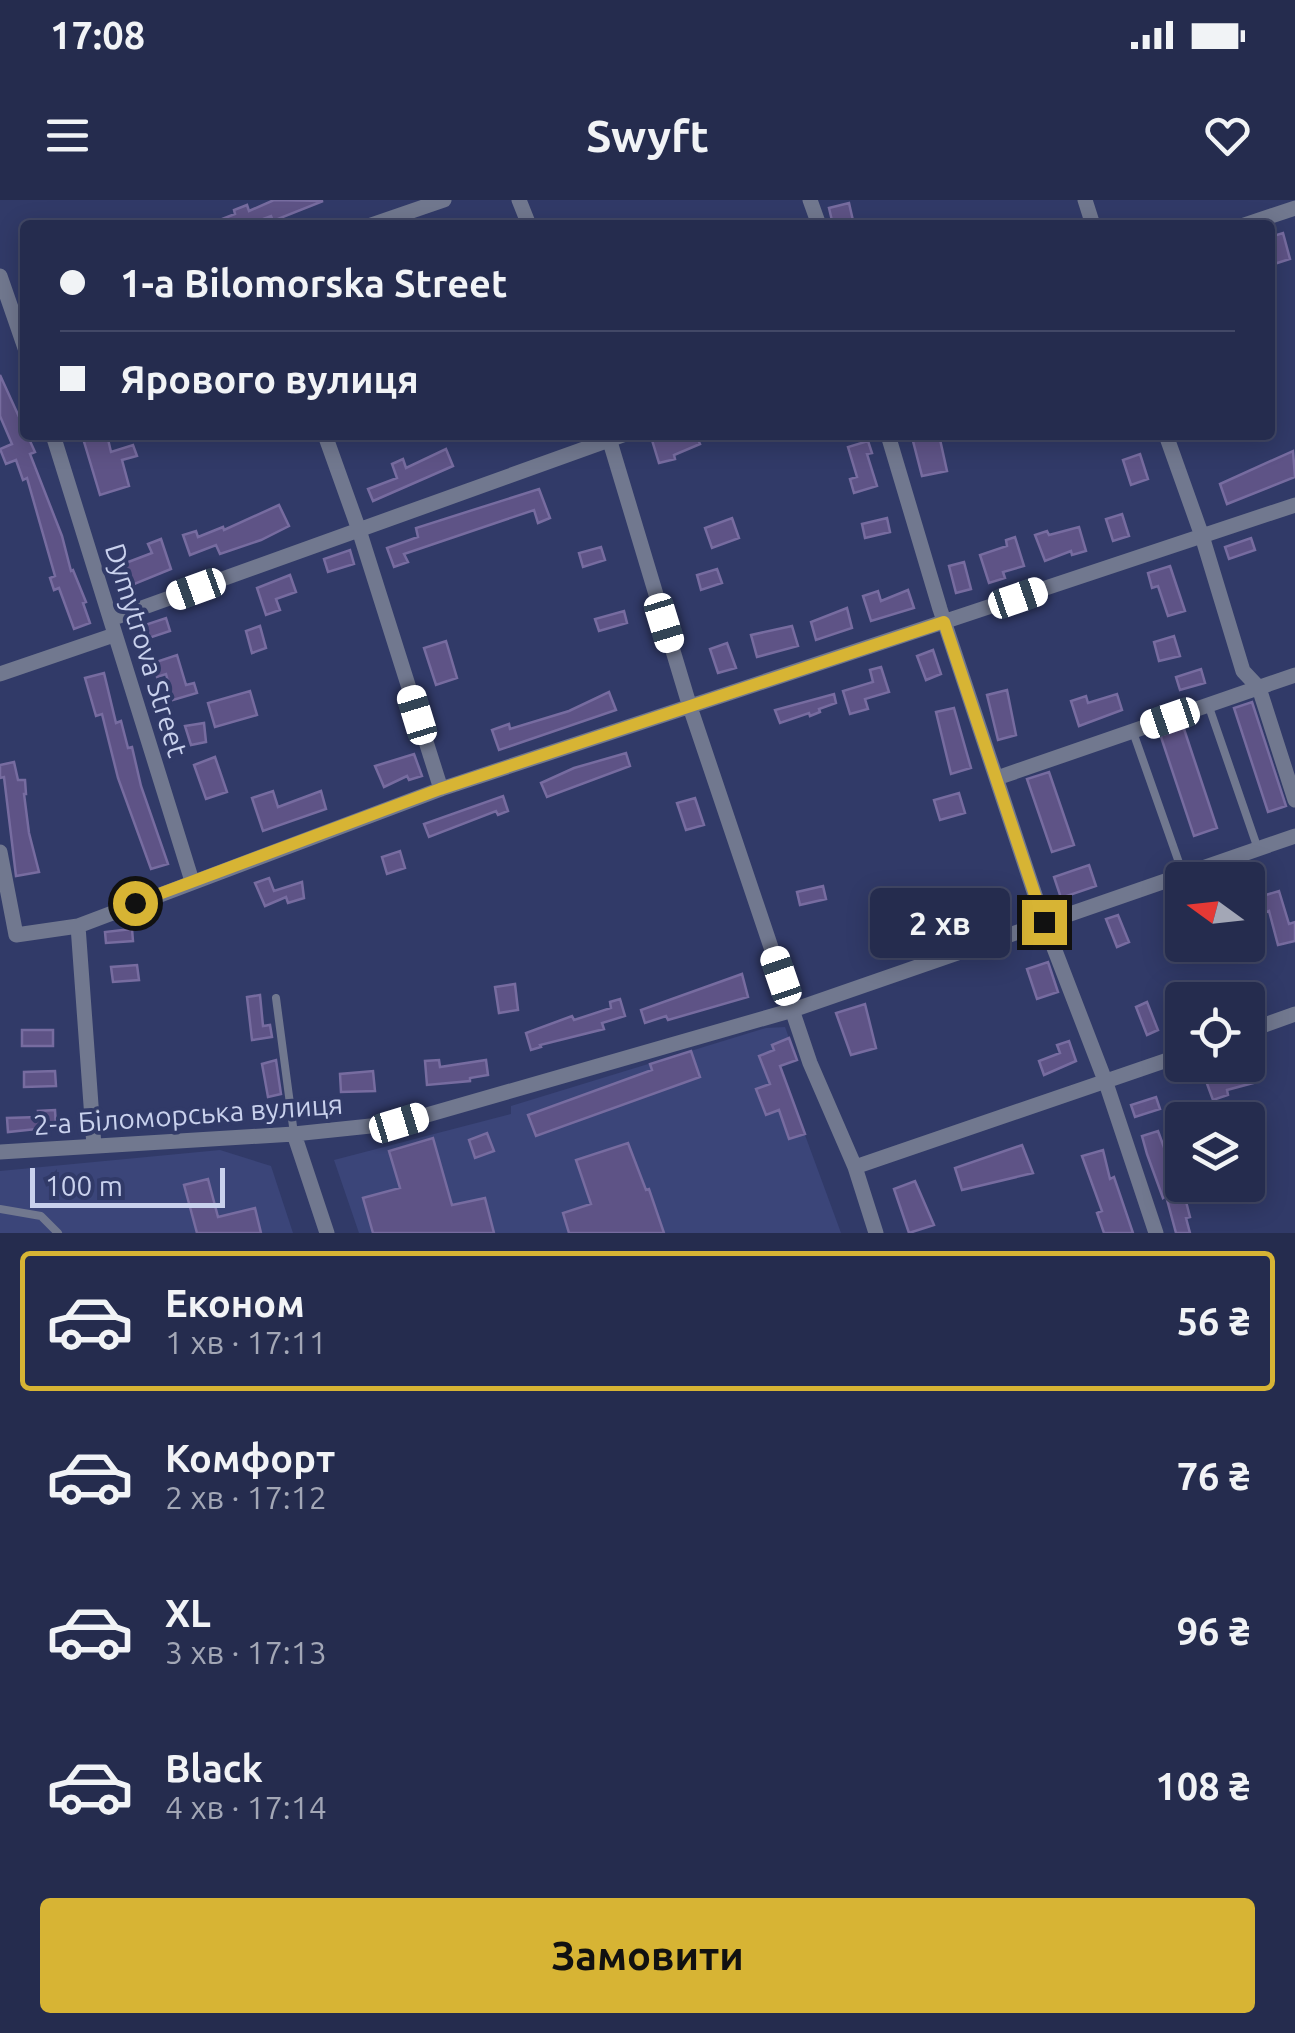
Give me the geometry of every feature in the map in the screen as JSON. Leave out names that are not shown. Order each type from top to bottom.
[{"type":"street","points":[[386,220],[444,200]]},
{"type":"street","points":[[1259,220],[1295,208]]},
{"type":"street","points":[[0,276],[20,333]]},
{"type":"street","name":"Dymytrova Street","points":[[55,440],[192,880]]},
{"type":"street","points":[[327,440],[440,789]]},
{"type":"street","points":[[0,674],[359,530],[606,440]]},
{"type":"street","points":[[615,440],[689,704],[810,1063],[855,1168],[876,1233]]},
{"type":"street","points":[[889,440],[944,622],[1044,922],[1106,1083],[1156,1233]]},
{"type":"street","points":[[1168,440],[1243,670],[1258,688],[1295,800]]},
{"type":"street","points":[[0,852],[16,935],[78,926],[440,789],[1295,505]]},
{"type":"street","points":[[997,778],[1295,675]]},
{"type":"street","name":"2-а Біломорська вулиця","points":[[1220,862],[1295,836]]},
{"type":"street","name":"2-а Біломорська вулиця","points":[[0,1152],[294,1134],[399,1123],[792,1010],[1165,881]]},
{"type":"street","points":[[78,926],[94,1146]]},
{"type":"street","points":[[1265,1025],[1295,1014]]},
{"type":"street","points":[[855,1168],[1165,1061]]},
{"type":"street","points":[[294,1134],[327,1233]]},
{"type":"lane","points":[[1208,705],[1258,849]]},
{"type":"lane","points":[[1133,731],[1180,862]]},
{"type":"lane","points":[[276,998],[294,1134]]},
{"type":"lane","points":[[0,1209],[40,1216],[58,1233]]},
{"type":"shaded area","points":[[785,1027],[797,1060],[780,1067],[841,1233],[359,1233],[334,1160],[511,1114],[511,1106],[766,1028]]},
{"type":"shaded area","points":[[220,1150],[271,1166],[293,1233],[0,1233],[0,1171]]},
{"type":"building","points":[[274,200],[323,201],[276,220],[271,216],[260,220],[220,220],[247,205],[249,211]]},
{"type":"building","points":[[849,203],[853,220],[832,220],[829,208]]},
{"type":"building","points":[[1283,233],[1290,259],[1275,264],[1275,235]]},
{"type":"building","points":[[0,375],[20,419],[20,440],[30,440],[35,452],[30,454],[62,536],[71,571],[86,602],[83,603],[90,623],[74,629],[59,588],[54,590],[50,578],[55,576],[27,478],[23,480],[16,460],[6,464],[0,449],[12,444],[0,416]]},
{"type":"building","points":[[84,440],[108,440],[111,452],[133,445],[137,456],[122,460],[129,486],[100,495]]},
{"type":"building","points":[[652,440],[698,440],[700,444],[674,455],[675,459],[659,463]]},
{"type":"building","points":[[940,440],[947,471],[922,476],[913,441]]},
{"type":"building","points":[[868,441],[872,453],[867,454],[877,486],[854,493],[850,479],[857,477],[848,447]]},
{"type":"building","points":[[446,449],[453,466],[373,501],[368,489],[397,478],[392,464],[403,459],[406,468]]},
{"type":"building","points":[[1293,451],[1295,477],[1227,504],[1220,484]]},
{"type":"building","points":[[1140,454],[1148,479],[1131,485],[1123,460]]},
{"type":"building","points":[[539,489],[550,518],[538,523],[534,510],[404,554],[408,562],[394,567],[387,548],[418,537],[416,528]]},
{"type":"building","points":[[279,505],[289,526],[220,554],[216,545],[190,555],[183,535],[196,531],[198,537],[223,527],[224,530]]},
{"type":"building","points":[[1122,514],[1129,536],[1113,541],[1106,519]]},
{"type":"building","points":[[732,518],[739,538],[712,548],[705,528]]},
{"type":"building","points":[[887,518],[890,532],[865,538],[862,524]]},
{"type":"building","points":[[1079,527],[1086,551],[1072,555],[1071,551],[1045,561],[1035,535]]},
{"type":"building","points":[[1015,537],[1024,566],[1003,572],[1005,578],[989,583],[980,555],[1007,546],[1006,540]]},
{"type":"building","points":[[1251,538],[1255,550],[1229,559],[1225,547]]},
{"type":"building","points":[[161,539],[171,569],[132,585],[123,564],[152,553],[148,544]]},
{"type":"building","points":[[601,547],[605,560],[583,567],[579,553]]},
{"type":"building","points":[[350,550],[354,564],[328,572],[324,559]]},
{"type":"building","points":[[964,562],[971,589],[956,593],[949,566]]},
{"type":"building","points":[[1170,566],[1185,611],[1168,616],[1158,586],[1152,588],[1148,573]]},
{"type":"building","points":[[717,569],[722,583],[701,590],[697,575]]},
{"type":"building","points":[[290,575],[296,592],[276,599],[280,610],[266,615],[257,588]]},
{"type":"building","points":[[908,590],[914,608],[871,621],[863,596],[878,591],[881,601]]},
{"type":"building","points":[[847,608],[852,628],[816,640],[811,622]]},
{"type":"building","points":[[624,611],[627,623],[599,631],[595,619]]},
{"type":"building","points":[[166,618],[170,631],[149,638],[145,625]]},
{"type":"building","points":[[260,626],[266,648],[252,653],[246,631]]},
{"type":"building","points":[[792,626],[798,646],[757,657],[751,635]]},
{"type":"building","points":[[1174,636],[1180,656],[1159,661],[1154,642]]},
{"type":"building","points":[[446,641],[457,678],[436,685],[424,648]]},
{"type":"building","points":[[727,643],[736,668],[718,673],[710,649]]},
{"type":"building","points":[[933,650],[941,674],[926,680],[917,656]]},
{"type":"building","points":[[177,655],[186,685],[194,683],[197,693],[173,700],[166,674],[157,677],[153,663]]},
{"type":"building","points":[[881,667],[889,692],[865,699],[868,709],[850,714],[843,691],[873,682],[870,670]]},
{"type":"building","points":[[1201,669],[1205,683],[1180,690],[1176,677]]},
{"type":"building","points":[[104,673],[116,723],[121,721],[128,748],[132,747],[168,864],[151,869],[118,778],[102,714],[96,716],[85,678]]},
{"type":"building","points":[[1007,690],[1016,735],[998,740],[987,695]]},
{"type":"building","points":[[250,691],[257,715],[215,727],[208,703]]},
{"type":"building","points":[[609,692],[616,710],[499,750],[492,730],[509,724],[510,729],[569,711]]},
{"type":"building","points":[[834,694],[836,703],[819,709],[820,712],[780,723],[775,710]]},
{"type":"building","points":[[1117,694],[1122,710],[1079,726],[1071,701],[1086,696],[1088,703]]},
{"type":"building","points":[[1252,702],[1286,806],[1268,812],[1234,708]]},
{"type":"building","points":[[954,708],[971,768],[951,774],[936,712]]},
{"type":"building","points":[[204,723],[206,742],[191,745],[185,726]]},
{"type":"building","points":[[1183,726],[1217,828],[1194,836],[1160,734]]},
{"type":"building","points":[[626,753],[630,766],[547,797],[541,783],[574,768]]},
{"type":"building","points":[[414,754],[422,776],[409,780],[407,776],[384,787],[375,766]]},
{"type":"building","points":[[215,757],[227,792],[206,799],[194,765]]},
{"type":"building","points":[[14,762],[18,780],[25,780],[29,833],[39,872],[16,876],[4,777],[0,778],[0,765]]},
{"type":"building","points":[[1049,772],[1074,845],[1052,852],[1027,779]]},
{"type":"building","points":[[273,791],[278,807],[321,791],[326,809],[263,831],[252,798]]},
{"type":"building","points":[[959,793],[965,813],[940,820],[934,800]]},
{"type":"building","points":[[503,796],[508,811],[498,815],[496,811],[429,837],[424,824]]},
{"type":"building","points":[[695,798],[704,825],[686,830],[677,803]]},
{"type":"building","points":[[400,851],[405,868],[387,874],[382,857]]},
{"type":"building","points":[[1089,865],[1096,886],[1061,898],[1054,877]]},
{"type":"building","points":[[269,878],[274,891],[302,882],[304,898],[288,903],[286,897],[265,906],[255,883]]},
{"type":"building","points":[[823,886],[826,899],[800,905],[797,892]]},
{"type":"building","points":[[1279,891],[1289,924],[1295,922],[1295,941],[1278,945],[1269,911],[1265,913],[1265,895]]},
{"type":"building","points":[[938,914],[941,923],[963,915],[968,929],[931,939],[924,918]]},
{"type":"building","points":[[1118,915],[1129,942],[1117,947],[1106,919]]},
{"type":"building","points":[[132,929],[133,941],[106,943],[105,932]]},
{"type":"building","points":[[1048,962],[1058,992],[1037,999],[1027,969]]},
{"type":"building","points":[[137,965],[139,980],[113,982],[111,967]]},
{"type":"building","points":[[742,974],[748,997],[645,1023],[641,1010]]},
{"type":"building","points":[[515,984],[518,1010],[499,1013],[495,987]]},
{"type":"building","points":[[260,995],[263,1026],[270,1025],[272,1037],[252,1040],[247,997]]},
{"type":"building","points":[[620,999],[625,1016],[602,1023],[604,1029],[531,1050],[526,1033],[572,1016],[574,1020],[611,1008],[610,1002]]},
{"type":"building","points":[[1147,1002],[1158,1030],[1147,1035],[1136,1007]]},
{"type":"building","points":[[865,1004],[876,1048],[851,1055],[836,1013]]},
{"type":"building","points":[[22,1030],[53,1030],[53,1046],[22,1046]]},
{"type":"building","points":[[789,1038],[797,1060],[780,1066],[805,1134],[789,1139],[779,1110],[766,1115],[756,1089],[770,1084],[759,1056]]},
{"type":"building","points":[[1069,1041],[1076,1061],[1044,1075],[1039,1061],[1060,1053],[1057,1045]]},
{"type":"building","points":[[691,1051],[700,1077],[536,1136],[528,1115],[652,1070],[650,1064]]},
{"type":"building","points":[[276,1060],[281,1094],[268,1097],[262,1064]]},
{"type":"building","points":[[439,1060],[440,1067],[486,1060],[488,1075],[470,1081],[427,1085],[425,1061]]},
{"type":"building","points":[[55,1071],[56,1086],[24,1087],[24,1072]]},
{"type":"building","points":[[373,1071],[375,1091],[341,1092],[340,1074]]},
{"type":"building","points":[[1206,1082],[1253,1082],[1227,1090],[1228,1095],[1213,1100]]},
{"type":"building","points":[[1156,1097],[1160,1109],[1135,1117],[1131,1105]]},
{"type":"building","points":[[55,1110],[56,1127],[8,1132],[7,1118],[39,1117],[38,1111]]},
{"type":"building","points":[[1158,1131],[1165,1150],[1163,1198],[1147,1154],[1142,1136]]},
{"type":"building","points":[[487,1133],[494,1151],[475,1158],[469,1140]]},
{"type":"building","points":[[433,1138],[452,1205],[485,1198],[494,1233],[373,1233],[363,1198],[400,1188],[389,1151]]},
{"type":"building","points":[[628,1143],[664,1233],[569,1233],[563,1213],[591,1204],[576,1160]]},
{"type":"building","points":[[1022,1145],[1033,1173],[962,1190],[955,1168]]},
{"type":"building","points":[[1103,1150],[1110,1179],[1114,1177],[1133,1233],[1104,1233],[1097,1213],[1102,1211],[1082,1156]]},
{"type":"building","points":[[208,1179],[218,1217],[255,1208],[261,1233],[197,1233],[184,1185]]},
{"type":"building","points":[[915,1181],[934,1225],[909,1233],[894,1189]]},
{"type":"building","points":[[1168,1202],[1186,1202],[1190,1233],[1176,1233]]},
{"type":"route","points":[[135,903],[440,789],[944,622],[1044,922]]}]
